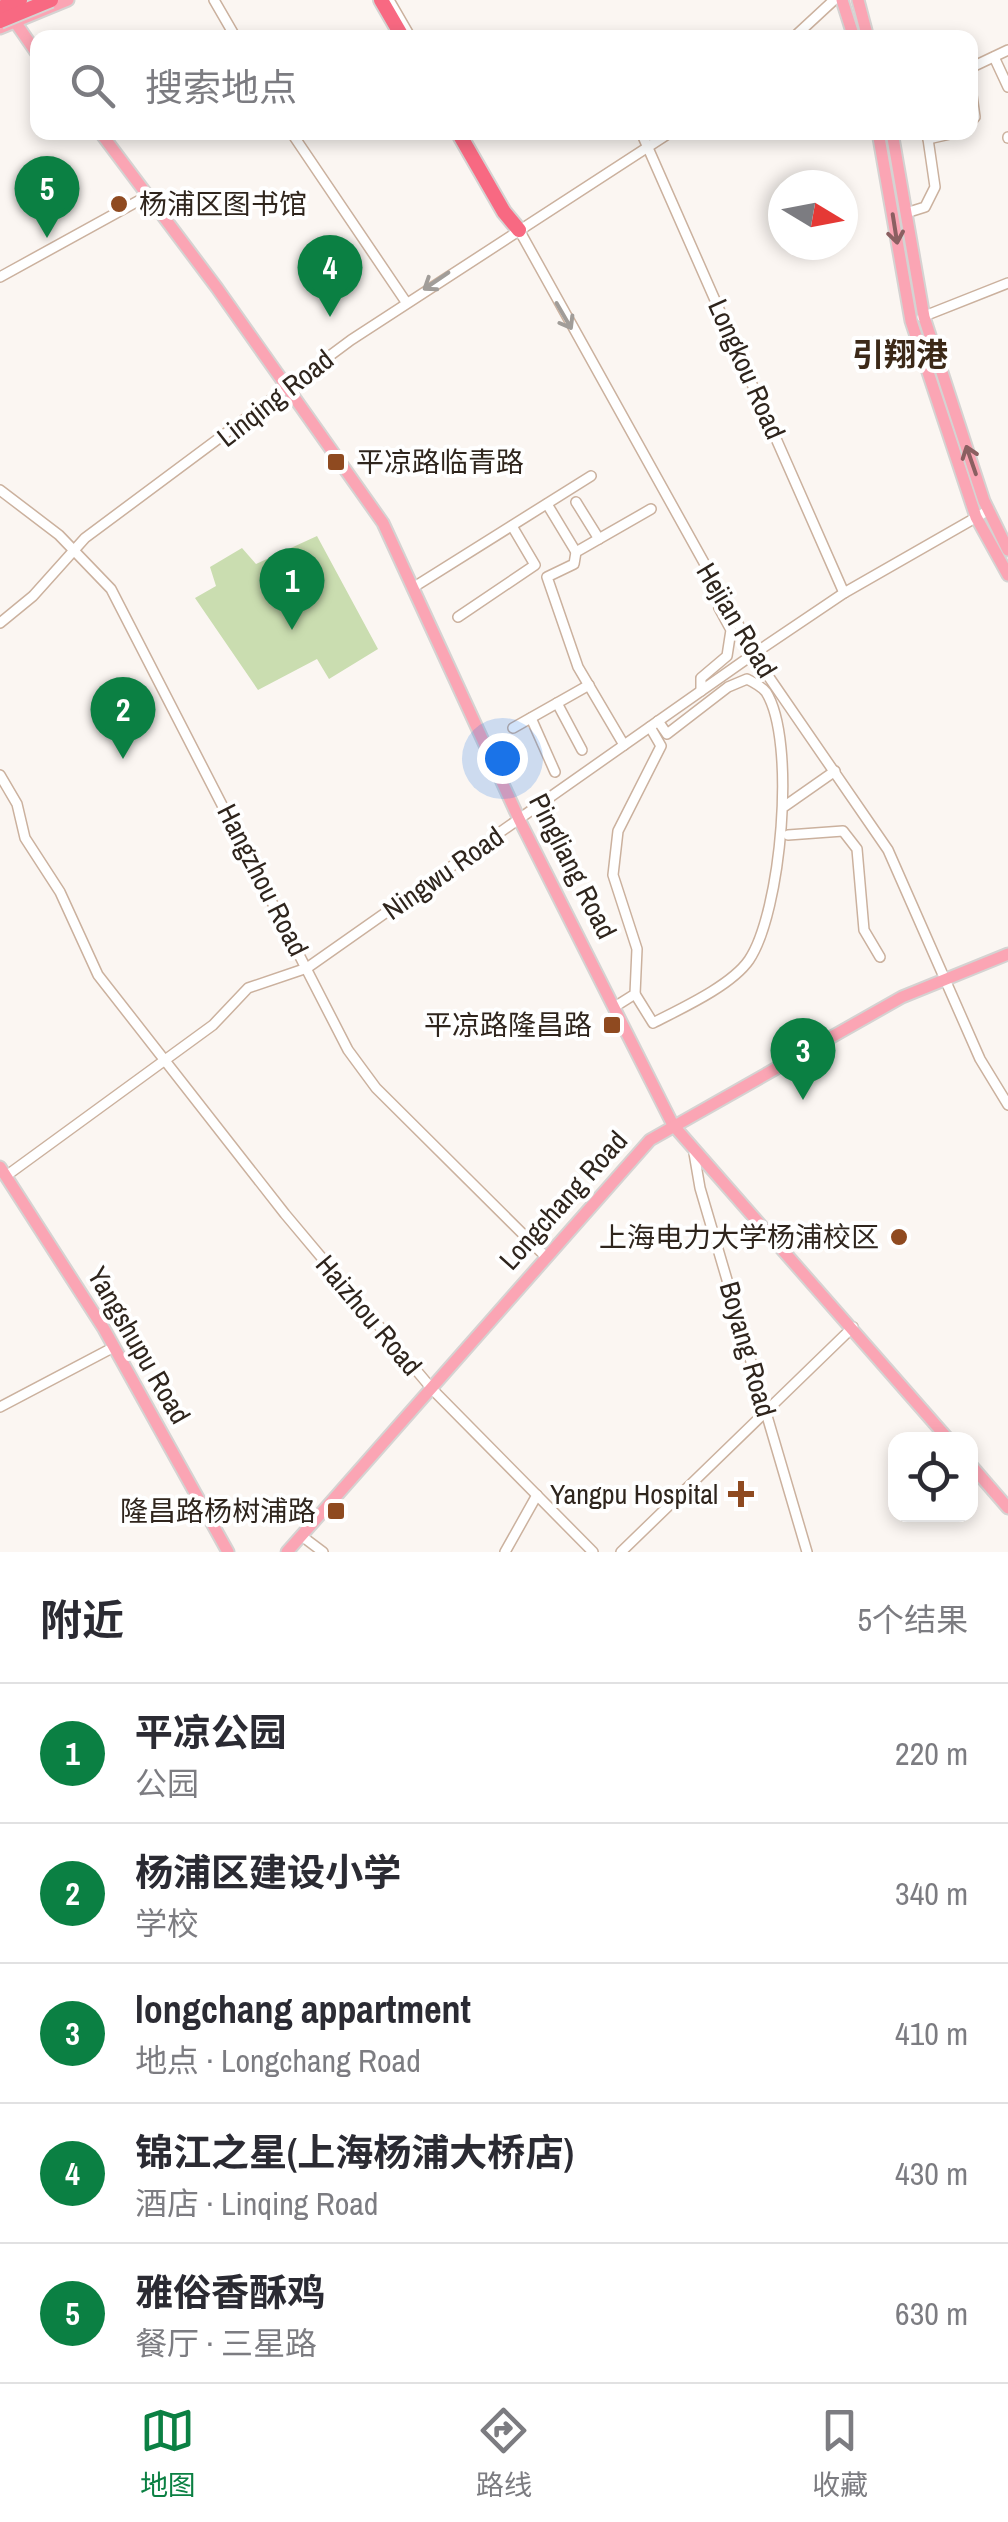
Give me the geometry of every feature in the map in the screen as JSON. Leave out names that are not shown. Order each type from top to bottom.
[{"type":"highway","points":[[1,2],[20,0]]},
{"type":"highway","points":[[5,24],[52,0]]},
{"type":"highway","points":[[381,0],[402,30]]},
{"type":"highway","points":[[466,140],[504,212],[519,230]]},
{"type":"main road","points":[[5,24],[68,0]]},
{"type":"main road","points":[[842,0],[851,30]]},
{"type":"main road","points":[[858,0],[866,30]]},
{"type":"main road","points":[[1,2],[5,24],[30,47]]},
{"type":"main road","name":"Pingliang Road","points":[[106,140],[383,523],[519,819],[674,1125],[943,1432]]},
{"type":"main road","points":[[879,140],[911,322],[976,517],[1008,576]]},
{"type":"main road","points":[[893,140],[924,316],[989,510],[1008,550]]},
{"type":"main road","name":"Longchang Road","points":[[287,1552],[650,1140],[944,978],[1008,954]]},
{"type":"main road","name":"Yangshupu Road","points":[[3,1171],[114,1347],[228,1552]]},
{"type":"main road","points":[[978,1473],[1008,1508]]},
{"type":"street","points":[[214,0],[231,30]]},
{"type":"street","points":[[389,0],[403,30]]},
{"type":"street","points":[[802,30],[834,0]]},
{"type":"street","points":[[978,64],[1008,50]]},
{"type":"street","points":[[994,56],[1008,88]]},
{"type":"street","points":[[296,140],[406,302]]},
{"type":"street","name":"Hejian Road","points":[[467,140],[725,603],[888,850],[980,1059],[1008,1105]]},
{"type":"street","name":"Longkou Road","points":[[645,140],[844,593]]},
{"type":"street","name":"Linqing Road","points":[[0,622],[33,596],[72,550],[406,302],[658,140]]},
{"type":"street","points":[[906,213],[925,208],[935,188],[928,140]]},
{"type":"street","points":[[0,277],[149,196]]},
{"type":"street","points":[[911,322],[1008,283]]},
{"type":"street","points":[[414,587],[591,476]]},
{"type":"street","name":"Hangzhou Road","points":[[0,490],[72,550],[110,588],[348,1050],[376,1088],[546,1256]]},
{"type":"street","points":[[576,502],[599,539]]},
{"type":"street","points":[[546,504],[576,552],[574,564],[548,577],[589,685],[624,745]]},
{"type":"street","points":[[576,552],[651,509]]},
{"type":"street","name":"Ningwu Road","points":[[3,1171],[213,1025],[248,988],[308,968],[755,652],[844,593],[989,510]]},
{"type":"street","points":[[458,617],[534,566],[512,526]]},
{"type":"street","points":[[701,691],[700,678],[727,656],[731,630],[718,608],[725,603]]},
{"type":"street","points":[[748,678],[765,691],[775,721],[785,806],[773,894],[748,961],[694,1003],[653,1022],[635,994],[637,949],[613,875],[618,831],[661,746],[654,724],[668,734],[728,687],[748,678]]},
{"type":"street","points":[[513,728],[589,685]]},
{"type":"street","points":[[558,703],[582,750]]},
{"type":"street","points":[[531,718],[555,772]]},
{"type":"street","points":[[785,806],[835,771]]},
{"type":"street","name":"Haizhou Road","points":[[0,775],[17,804],[25,838],[60,892],[98,975],[286,1214],[432,1389],[593,1552]]},
{"type":"street","points":[[788,836],[843,831],[850,840],[856,849],[864,930],[880,957]]},
{"type":"street","points":[[616,1006],[635,994]]},
{"type":"street","name":"Boyang Road","points":[[691,1146],[808,1552]]},
{"type":"street","points":[[621,1552],[853,1327]]},
{"type":"street","points":[[0,1408],[114,1347]]},
{"type":"street","points":[[506,1552],[537,1495]]},
{"type":"street","points":[[304,1536],[323,1552]]},
{"type":"green space","points":[[317,536],[378,649],[329,679],[317,659],[258,690],[195,598],[216,586],[210,567],[242,548],[256,564]]},
{"type":"place","name":"杨浦区图书馆","points":[[119,204]]},
{"type":"place","name":"雅俗香酥鸡","points":[[47,238]]},
{"type":"place","name":"锦江之星(上海杨浦大桥店)","points":[[330,317]]},
{"type":"place","name":"平凉路临青路","points":[[336,462]]},
{"type":"place","name":"平凉公园","points":[[292,630]]},
{"type":"place","name":"杨浦区建设小学","points":[[123,759]]},
{"type":"place","name":"平凉路隆昌路","points":[[612,1025]]},
{"type":"place","name":"longchang appartment","points":[[803,1100]]},
{"type":"place","name":"上海电力大学杨浦校区","points":[[899,1237]]},
{"type":"place","name":"Yangpu Hospital","points":[[741,1494]]},
{"type":"place","name":"隆昌路杨树浦路","points":[[336,1511]]},
{"type":"district","name":"引翔港","points":[[900,354]]}]
